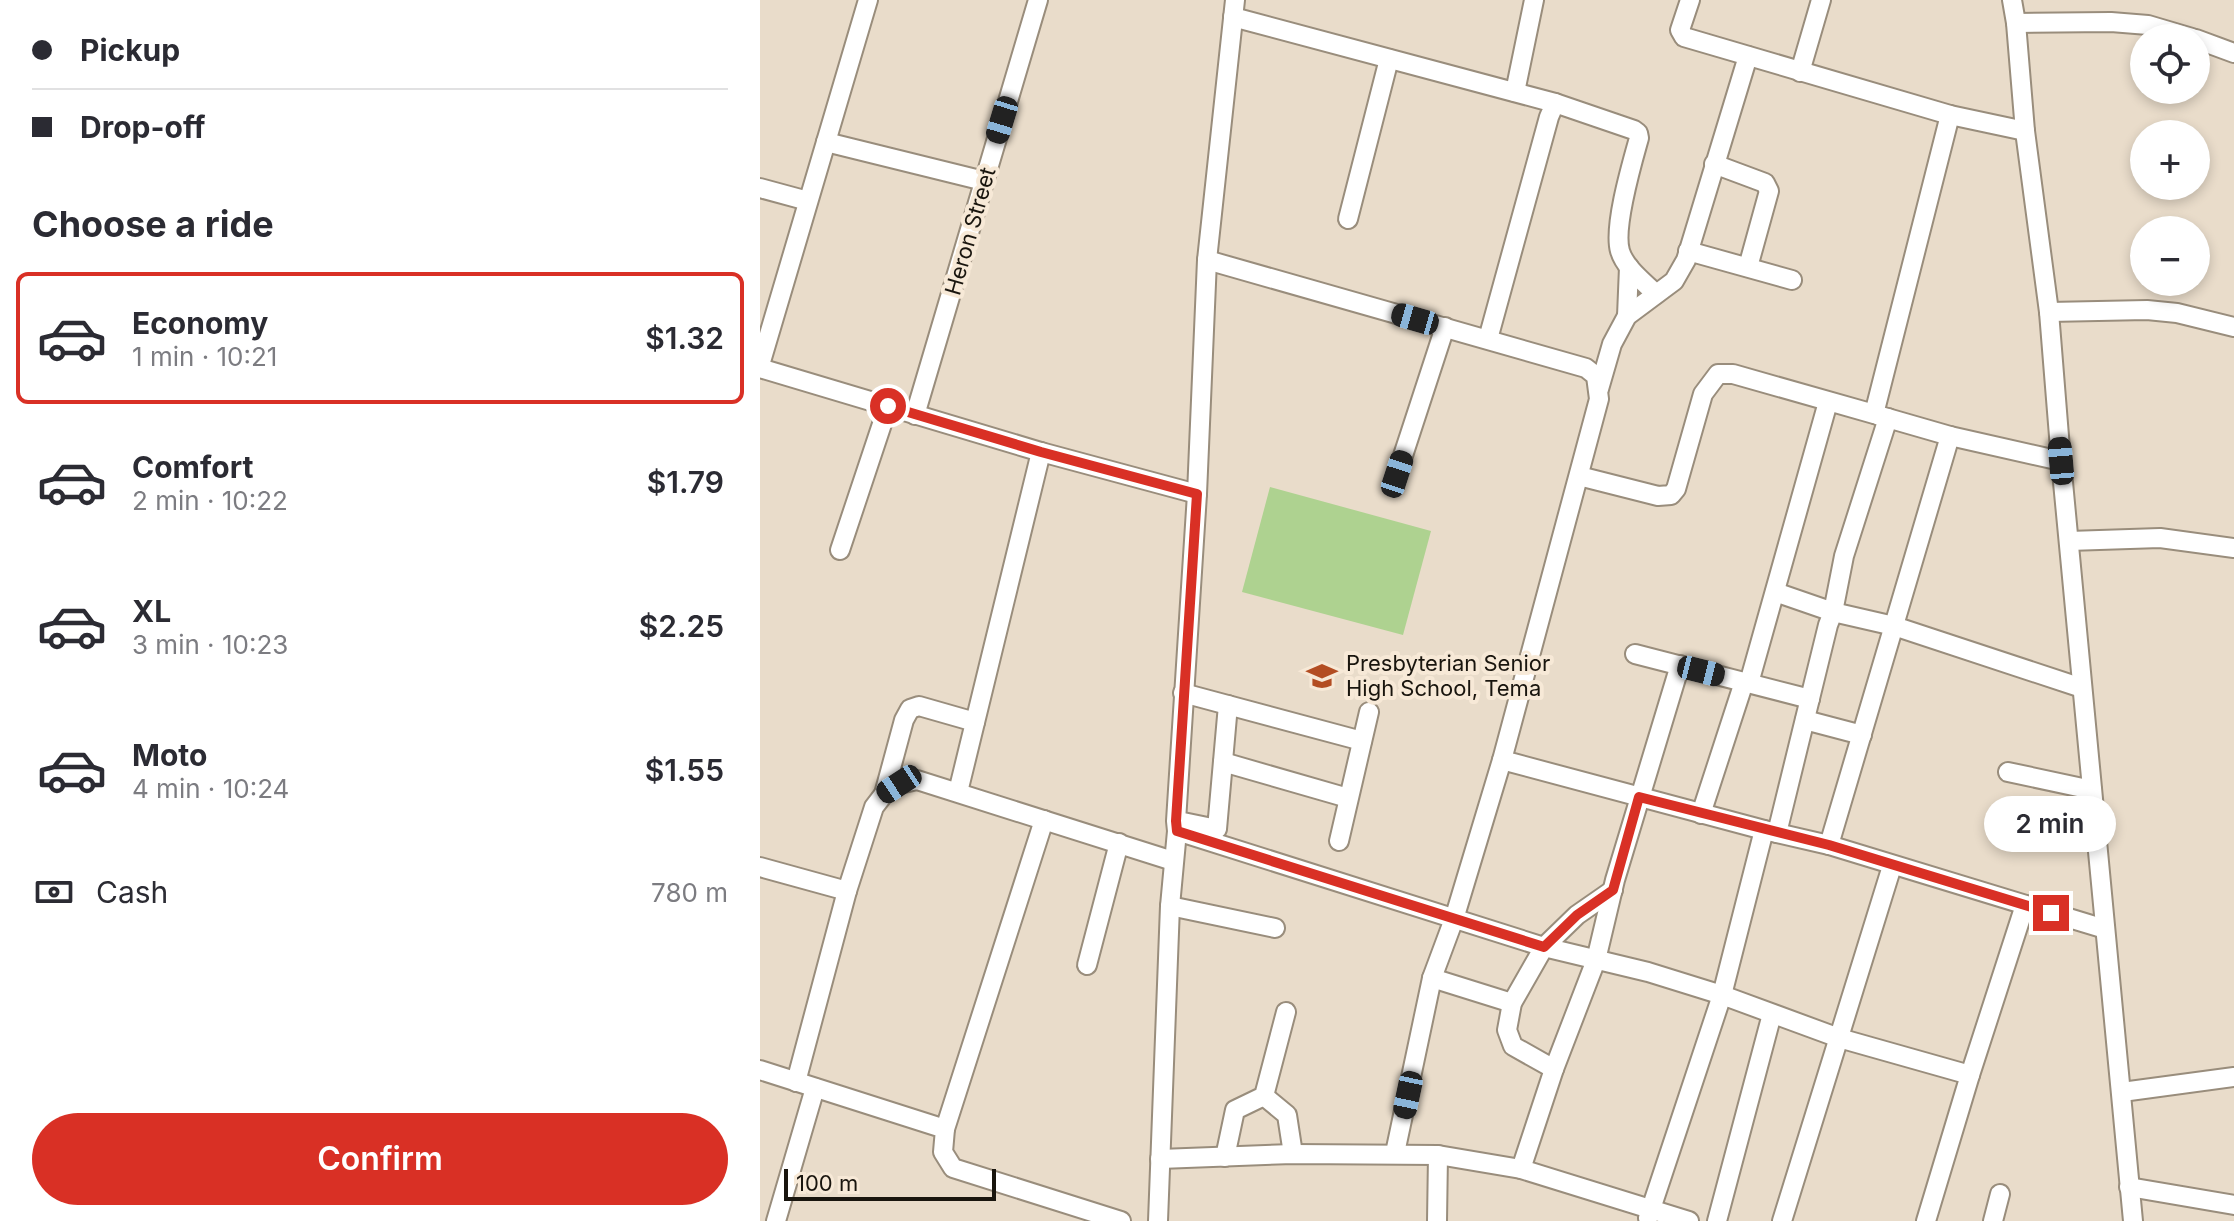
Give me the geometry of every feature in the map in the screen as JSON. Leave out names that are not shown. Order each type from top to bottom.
[{"type":"street","points":[[868,0],[760,367],[1041,452],[1197,494]]},
{"type":"street","name":"Heron Street","points":[[915,415],[1038,0]]},
{"type":"street","points":[[1515,92],[1534,0]]},
{"type":"street","points":[[1690,0],[1680,30],[1684,37],[1950,115],[2025,131]]},
{"type":"street","points":[[1800,72],[1821,0]]},
{"type":"street","points":[[2012,0],[2025,131],[2049,312],[2133,1221]]},
{"type":"street","points":[[1158,1221],[1170,906],[1197,494],[1207,260],[1234,8],[1389,59],[1555,103],[1634,130],[1639,138],[1623,201],[1618,241],[1620,252],[1629,267],[1656,294]]},
{"type":"street","points":[[2016,23],[2136,24]]},
{"type":"street","points":[[2210,45],[2234,53]]},
{"type":"street","points":[[1599,389],[1612,344],[1627,316],[1674,281],[1688,251],[1748,56]]},
{"type":"street","points":[[1348,219],[1389,59]]},
{"type":"street","points":[[1488,339],[1555,103]]},
{"type":"street","points":[[1649,1215],[1722,995],[1805,720],[1881,416],[1950,115]]},
{"type":"street","points":[[826,142],[984,181]]},
{"type":"street","points":[[1714,164],[1765,183],[1769,191],[1748,267]]},
{"type":"street","points":[[760,188],[808,201]]},
{"type":"street","points":[[1688,251],[1792,280]]},
{"type":"street","points":[[1207,260],[1586,368],[1596,376],[1599,389],[1579,476],[1502,760],[1454,919],[1432,978],[1395,1153]]},
{"type":"street","points":[[1627,316],[1629,267]]},
{"type":"street","points":[[2049,312],[2147,310],[2177,313],[2234,327]]},
{"type":"street","points":[[1397,474],[1445,327]]},
{"type":"street","points":[[1579,476],[1658,496],[1671,495],[1676,489],[1703,394],[1718,374],[1733,374],[1950,436],[2061,461]]},
{"type":"street","points":[[1701,814],[1775,592],[1828,402]]},
{"type":"street","points":[[840,550],[888,406]]},
{"type":"street","points":[[1829,845],[1950,436]]},
{"type":"street","points":[[958,792],[1041,452]]},
{"type":"street","points":[[2069,541],[2160,538],[2234,548]]},
{"type":"street","points":[[1775,592],[1833,612],[1894,626],[2082,688]]},
{"type":"street","points":[[1635,654],[1810,699]]},
{"type":"street","points":[[1521,1169],[1554,1069],[1596,960],[1639,797],[1680,665]]},
{"type":"street","points":[[1183,693],[1362,741]]},
{"type":"street","points":[[1177,826],[1217,829],[1228,705]]},
{"type":"street","points":[[884,794],[904,720],[910,709],[919,706],[975,722]]},
{"type":"street","points":[[1339,841],[1369,712]]},
{"type":"street","points":[[1805,720],[1862,735]]},
{"type":"street","points":[[1502,760],[1829,845],[2105,929]]},
{"type":"street","points":[[1223,762],[1348,798]]},
{"type":"street","points":[[2008,772],[2092,790]]},
{"type":"street","points":[[796,1082],[847,891],[874,807],[884,794],[899,784],[917,780],[1173,861]]},
{"type":"street","points":[[1044,820],[945,1129],[943,1152],[953,1168],[1121,1221]]},
{"type":"street","points":[[1177,826],[1454,919],[1544,947],[1648,972],[1722,995],[1839,1038],[1970,1075]]},
{"type":"street","points":[[1087,965],[1119,843]]},
{"type":"street","points":[[1782,1221],[1892,866]]},
{"type":"street","points":[[760,867],[847,891]]},
{"type":"street","points":[[1554,1069],[1513,1046],[1507,1030],[1512,1003],[1544,947],[1577,915],[1613,890]]},
{"type":"street","points":[[1926,1221],[2025,905]]},
{"type":"street","points":[[1170,906],[1275,928]]},
{"type":"street","points":[[1432,978],[1512,1003]]},
{"type":"street","points":[[1225,1157],[1235,1110],[1264,1096],[1286,1012]]},
{"type":"street","points":[[1717,1221],[1772,1014]]},
{"type":"street","points":[[760,1070],[945,1129]]},
{"type":"street","points":[[2122,1092],[2234,1077]]},
{"type":"street","points":[[776,1221],[815,1088]]},
{"type":"street","points":[[1264,1096],[1287,1115],[1293,1154]]},
{"type":"street","points":[[1160,1159],[1293,1154],[1438,1155],[1521,1169],[1649,1215],[1689,1221]]},
{"type":"street","points":[[1437,1221],[1438,1155]]},
{"type":"street","points":[[2129,1187],[2234,1205]]},
{"type":"street","points":[[1993,1221],[2000,1194]]},
{"type":"green space","points":[[1270,487],[1431,531],[1403,635],[1242,592]]},
{"type":"place","name":"Presbyterian Senior High School, Tema","points":[[1322,676]]},
{"type":"route","points":[[888,406],[1197,494],[1177,831],[1544,947],[1577,915],[1613,890],[1639,797],[1829,845],[2051,913]]}]
